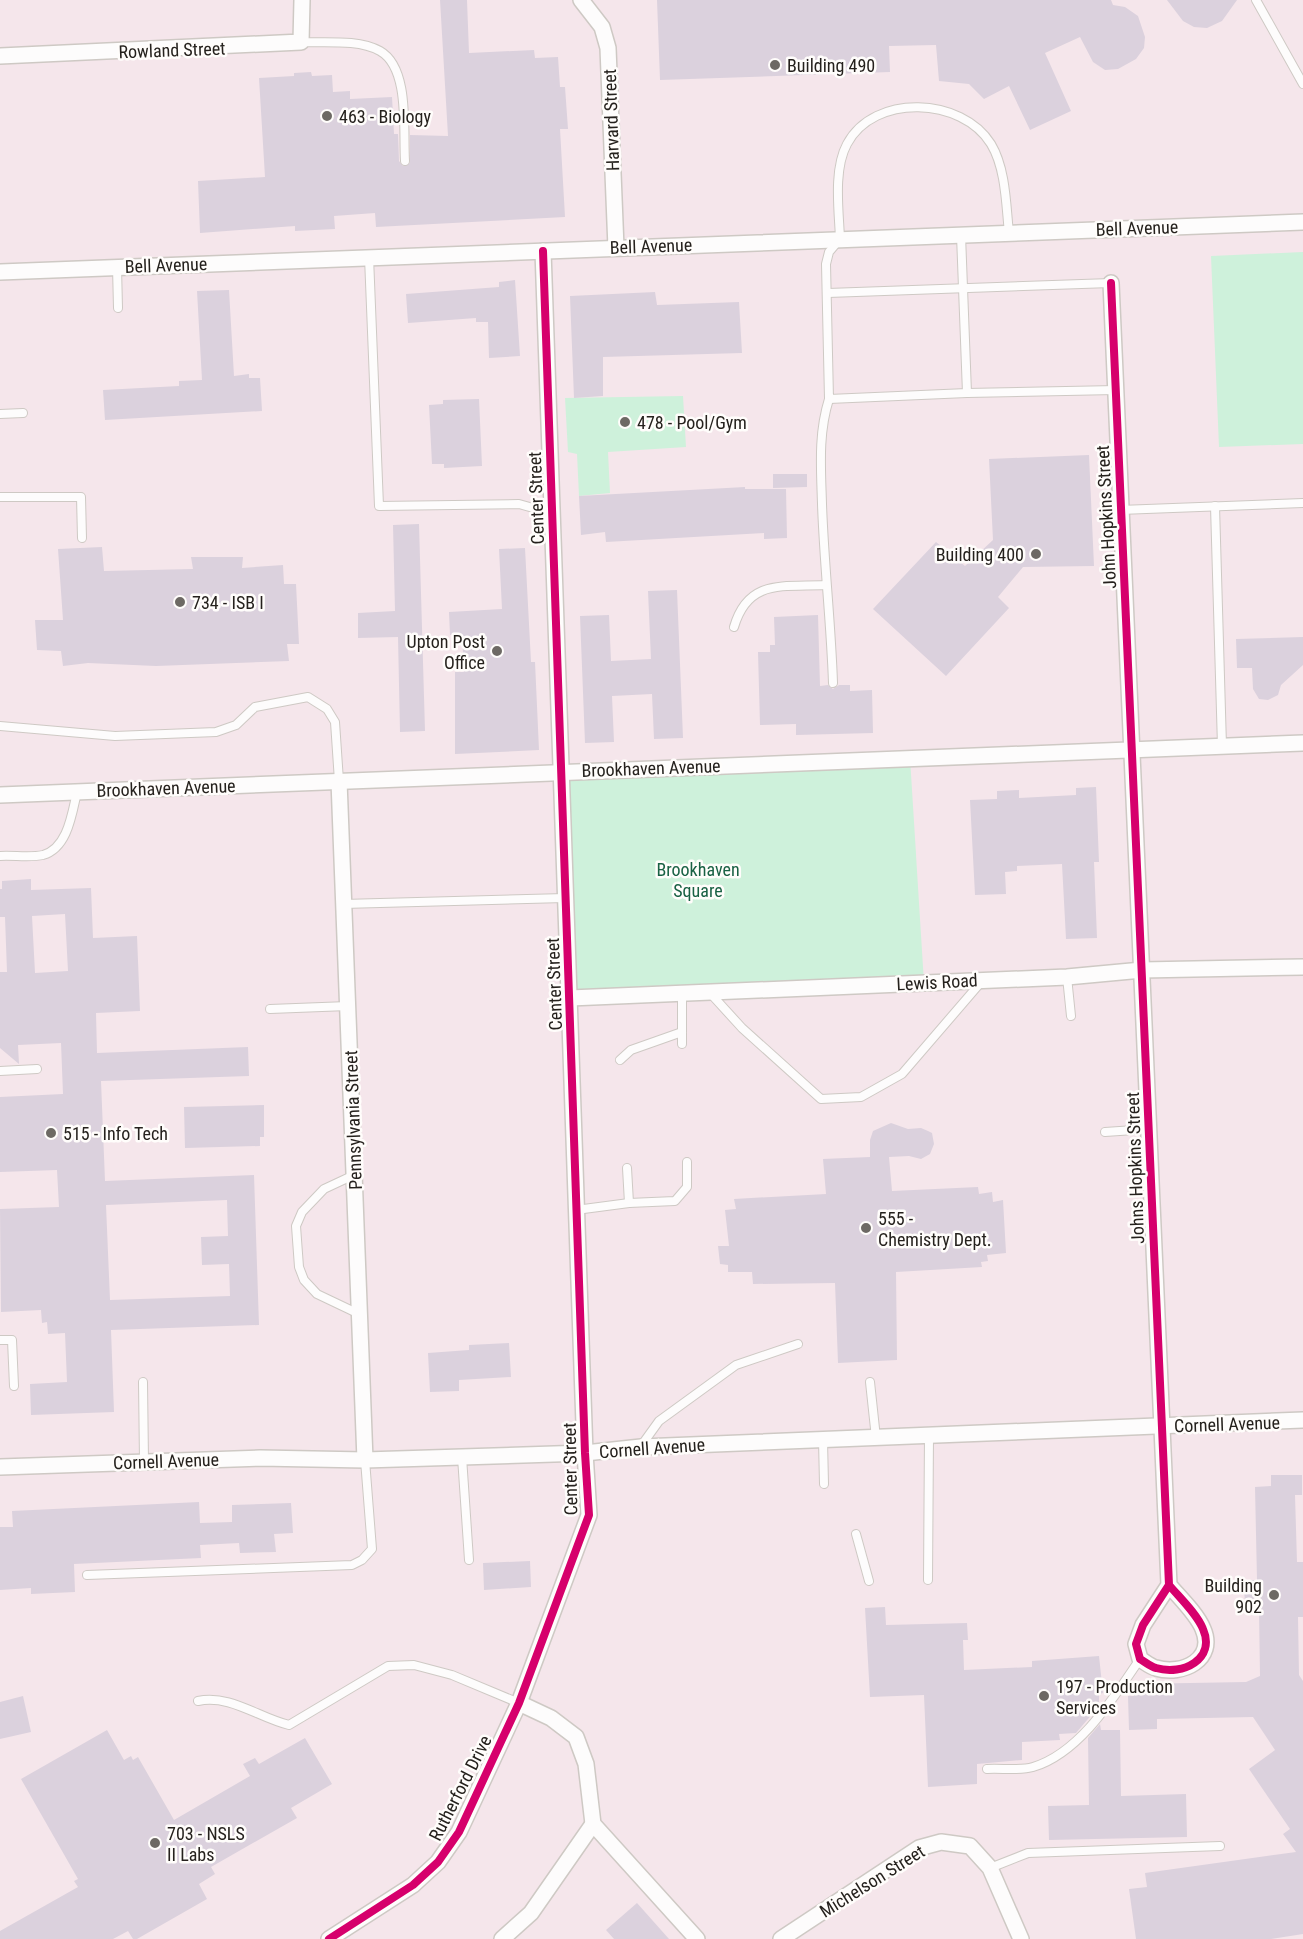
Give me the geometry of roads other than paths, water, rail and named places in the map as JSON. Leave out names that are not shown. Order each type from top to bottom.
[{"type":"street","points":[[301,42],[302,0]]},
{"type":"street","name":"Harvard Street","points":[[581,0],[602,27],[608,48],[616,248]]},
{"type":"street","name":"Rowland Street","points":[[0,56],[301,42]]},
{"type":"street","name":"Bell Avenue","points":[[0,272],[1303,222]]},
{"type":"street","name":"Center Street","points":[[519,1703],[590,1515],[585,1453],[570,998],[559,772],[543,251]]},
{"type":"street","name":"John Hopkins Street","points":[[1111,283],[1132,750]]},
{"type":"street","name":"Brookhaven Avenue","points":[[0,795],[1303,743]]},
{"type":"street","name":"Johns Hopkins Street","points":[[1132,750],[1169,1585]]},
{"type":"street","name":"Pennsylvania Street","points":[[339,781],[356,1174],[365,1460]]},
{"type":"street","name":"Lewis Road","points":[[570,998],[711,994],[1067,977],[1142,970],[1303,967]]},
{"type":"street","name":"Cornell Avenue","points":[[0,1467],[260,1458],[365,1460],[585,1453],[641,1447],[1303,1420]]},
{"type":"street","points":[[1169,1585],[1203,1627],[1207,1643],[1202,1658],[1187,1668],[1172,1670],[1156,1668],[1140,1659],[1136,1644],[1143,1625],[1169,1585]]},
{"type":"street","points":[[519,1703],[551,1718],[576,1737],[586,1764],[593,1824],[698,1939]]},
{"type":"street","name":"Rutherford Drive","points":[[329,1939],[413,1885],[438,1862],[467,1815],[519,1703]]},
{"type":"street","points":[[502,1939],[531,1912],[593,1824]]},
{"type":"street","name":"Michelson Street","points":[[781,1939],[919,1848],[941,1842],[970,1846],[990,1868],[1022,1939]]},
{"type":"lane","points":[[1256,0],[1303,84]]},
{"type":"lane","points":[[301,42],[356,45],[380,51],[395,65],[402,90],[405,161]]},
{"type":"lane","points":[[833,683],[831,629],[825,585],[820,446],[823,419],[829,399],[826,264],[829,252],[840,239],[841,160],[847,144],[862,125],[880,115],[898,110],[937,108],[968,119],[991,144],[1003,178],[1009,233]]},
{"type":"lane","points":[[961,235],[967,393]]},
{"type":"lane","points":[[369,257],[379,507],[519,504],[551,513]]},
{"type":"lane","points":[[117,267],[118,308]]},
{"type":"lane","points":[[828,293],[1111,283]]},
{"type":"lane","points":[[829,399],[1116,390]]},
{"type":"lane","points":[[0,414],[23,413]]},
{"type":"lane","points":[[0,496],[81,497],[82,538]]},
{"type":"lane","points":[[1120,510],[1303,503]]},
{"type":"lane","points":[[1215,506],[1222,746]]},
{"type":"lane","points":[[734,627],[739,609],[751,595],[770,588],[825,585]]},
{"type":"lane","points":[[0,726],[115,736],[216,732],[236,725],[255,707],[308,697],[327,709],[335,722],[339,781]]},
{"type":"lane","points":[[0,856],[42,855],[56,847],[70,824],[77,792]]},
{"type":"lane","points":[[343,904],[565,898]]},
{"type":"lane","points":[[1067,977],[1071,1016]]},
{"type":"lane","points":[[711,994],[742,1028],[821,1099],[861,1097],[902,1074],[982,980]]},
{"type":"lane","points":[[682,994],[682,1044]]},
{"type":"lane","points":[[270,1009],[348,1006]]},
{"type":"lane","points":[[620,1060],[631,1050],[682,1032]]},
{"type":"lane","points":[[0,1071],[37,1069]]},
{"type":"lane","points":[[1105,1132],[1149,1128]]},
{"type":"lane","points":[[576,1210],[629,1203],[675,1202],[687,1187],[687,1162]]},
{"type":"lane","points":[[627,1168],[629,1203]]},
{"type":"lane","points":[[356,1174],[324,1190],[302,1212],[296,1226],[299,1268],[304,1280],[317,1294],[359,1314]]},
{"type":"lane","points":[[0,1340],[12,1340],[14,1386]]},
{"type":"lane","points":[[641,1447],[659,1421],[736,1365],[798,1344]]},
{"type":"lane","points":[[143,1382],[144,1461]]},
{"type":"lane","points":[[870,1382],[876,1438]]},
{"type":"lane","points":[[928,1580],[929,1436]]},
{"type":"lane","points":[[823,1440],[824,1484]]},
{"type":"lane","points":[[462,1457],[469,1560]]},
{"type":"lane","points":[[87,1575],[352,1565],[363,1560],[372,1549],[365,1460]]},
{"type":"lane","points":[[856,1534],[869,1581]]},
{"type":"lane","points":[[987,1769],[1033,1767],[1058,1754],[1108,1706],[1140,1659]]},
{"type":"lane","points":[[198,1701],[209,1699],[238,1706],[289,1725],[388,1666],[414,1665],[452,1675],[519,1703]]},
{"type":"lane","points":[[990,1868],[1028,1853],[1220,1846]]},
{"type":"place","name":"Building 490","points":[[775,65]]},
{"type":"place","name":"463 - Biology","points":[[327,116]]},
{"type":"place","name":"478 - Pool/Gym","points":[[625,422]]},
{"type":"place","name":"Building 400","points":[[1036,554]]},
{"type":"place","name":"734 - ISB I","points":[[180,602]]},
{"type":"place","name":"Upton Post Office","points":[[497,651]]},
{"type":"place","name":"515 - Info Tech","points":[[51,1133]]},
{"type":"place","name":"555 - Chemistry Dept.","points":[[866,1228]]},
{"type":"place","name":"Building 902","points":[[1274,1595]]},
{"type":"place","name":"197 - Production Services","points":[[1044,1696]]},
{"type":"place","name":"703 - NSLS II Labs","points":[[155,1843]]},
{"type":"park label","name":"Brookhaven Square","points":[[698,879]]}]
